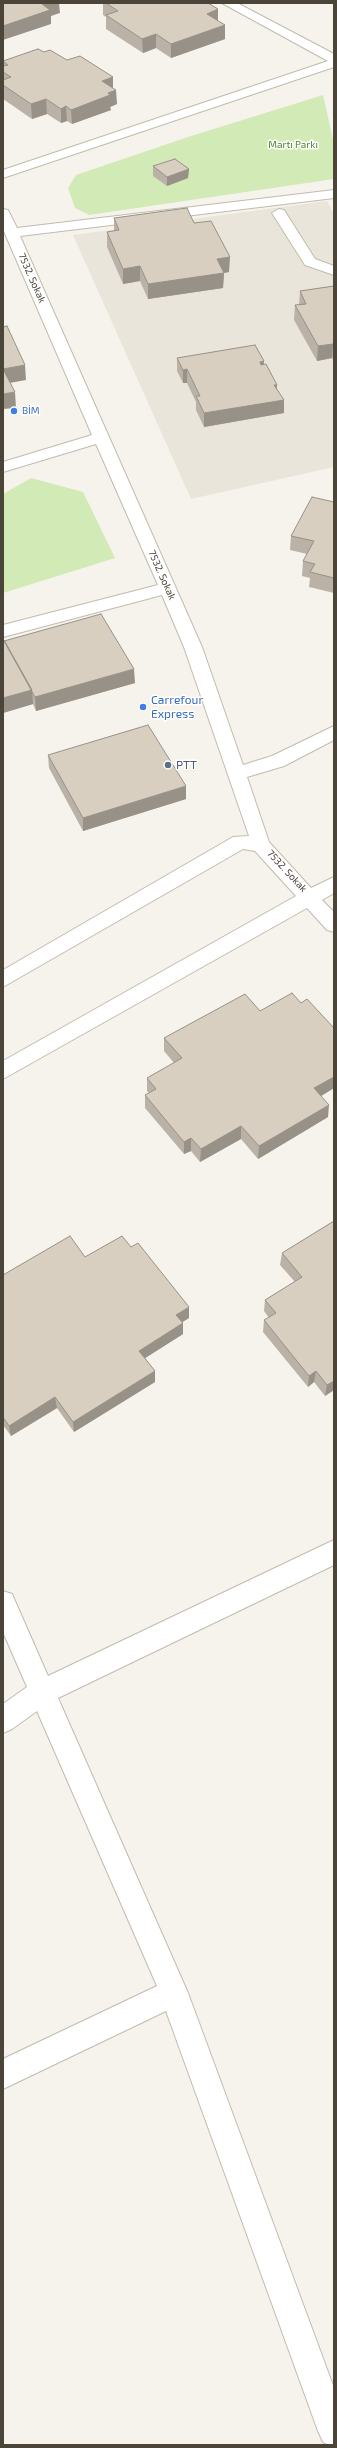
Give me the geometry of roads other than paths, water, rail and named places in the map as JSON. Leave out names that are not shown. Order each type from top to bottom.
[{"type":"street","points":[[228,3],[334,59]]},
{"type":"street","points":[[3,174],[334,64]]},
{"type":"street","points":[[12,232],[334,194]]},
{"type":"street","name":"7532. Sokak","points":[[3,213],[193,647],[261,845],[312,898],[334,925]]},
{"type":"street","points":[[279,213],[310,262],[334,271]]},
{"type":"street","points":[[3,467],[102,437]]},
{"type":"street","points":[[3,631],[168,588]]},
{"type":"street","points":[[237,773],[278,761],[334,732]]},
{"type":"street","points":[[3,979],[240,842],[261,845]]},
{"type":"street","points":[[3,1071],[312,898],[334,884]]},
{"type":"street","points":[[3,1720],[42,1692],[334,1552]]},
{"type":"street","points":[[3,1603],[174,1993],[334,2431]]},
{"type":"street","points":[[3,2074],[174,1993]]},
{"type":"place","name":"BİM","points":[[14,411]]},
{"type":"place","name":"Carrefour Express","points":[[143,707]]},
{"type":"place","name":"PTT","points":[[168,765]]},
{"type":"park label","name":"Martı Parkı","points":[[293,145]]}]
